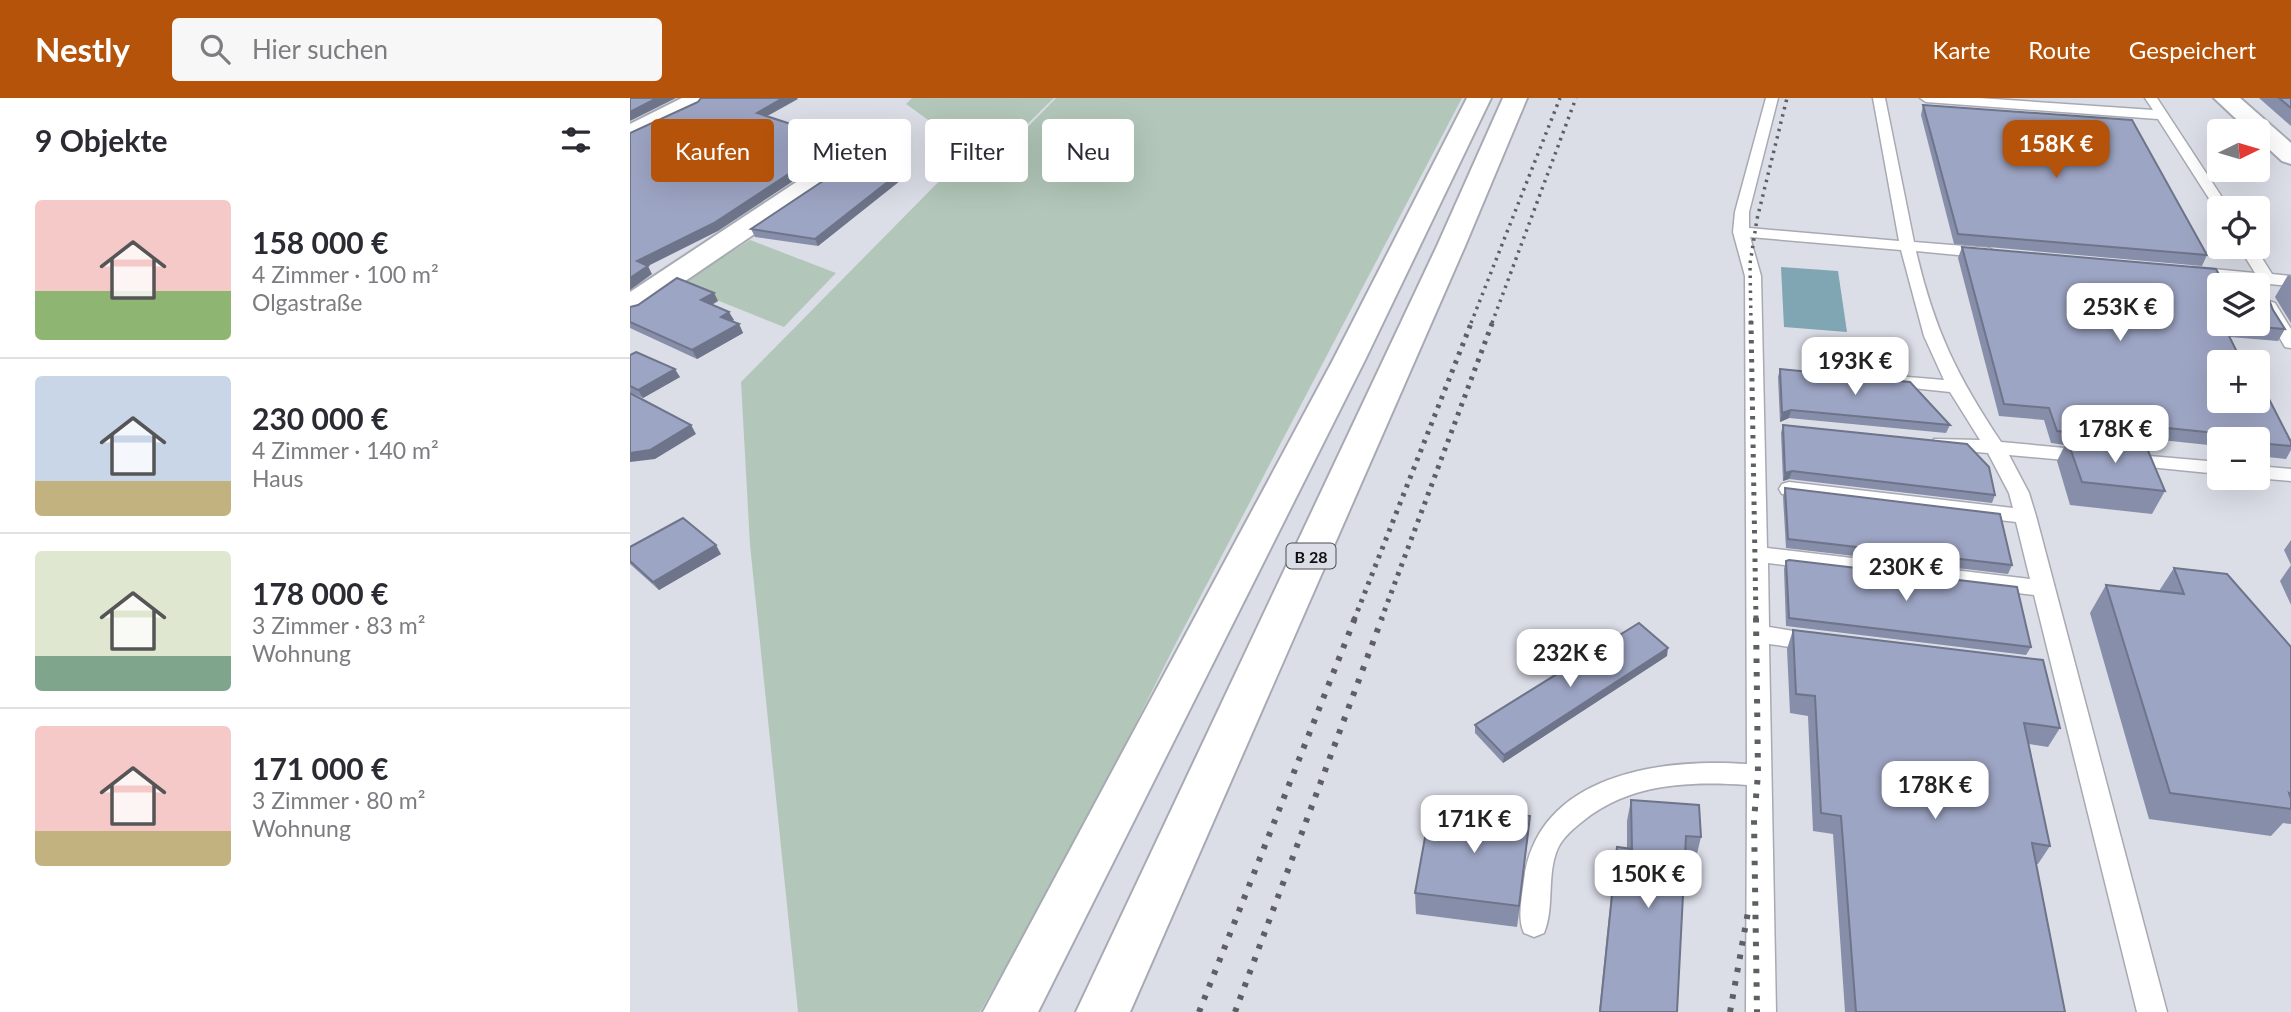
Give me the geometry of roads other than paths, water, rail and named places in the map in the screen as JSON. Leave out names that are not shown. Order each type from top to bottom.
[{"type":"main road","points":[[1010,1012],[1349,360],[1479,98]]},
{"type":"main road","name":"B 28","points":[[1103,1012],[1451,246],[1515,98]]},
{"type":"main road","points":[[2226,98],[2291,156]]},
{"type":"main road","points":[[630,133],[692,103]]},
{"type":"main road","points":[[630,306],[814,182]]},
{"type":"lane","points":[[1761,1012],[1753,276],[1741,232],[1742,212],[1772,98]]},
{"type":"lane","points":[[1879,98],[1917,287],[1930,328],[1956,387],[2011,474],[2026,516],[2152,1012]]},
{"type":"lane","points":[[1927,98],[2065,103],[2115,112],[2163,115]]},
{"type":"lane","points":[[2108,98],[2115,112]]},
{"type":"lane","points":[[2151,98],[2214,196]]},
{"type":"lane","points":[[1741,232],[2004,254]]},
{"type":"lane","points":[[2175,270],[2207,275]]},
{"type":"lane","points":[[2270,282],[2291,281]]},
{"type":"lane","points":[[2270,303],[2291,343]]},
{"type":"lane","points":[[1864,378],[1956,387]]},
{"type":"lane","points":[[1926,441],[2207,467]]},
{"type":"lane","points":[[2270,473],[2291,475]]},
{"type":"lane","points":[[1789,489],[2026,516]]},
{"type":"lane","points":[[1756,554],[2044,588]]},
{"type":"lane","points":[[1757,634],[1838,644]]},
{"type":"lane","points":[[2039,668],[2066,672]]},
{"type":"lane","points":[[1534,924],[1546,845],[1561,822],[1591,800],[1653,776],[1683,772],[1760,775]]},
{"type":"water","points":[[1781,267],[1838,271],[1847,332],[1784,327]]},
{"type":"railway","points":[[1471,323],[1560,98]]},
{"type":"railway","points":[[1492,323],[1576,98]]},
{"type":"railway","points":[[1751,323],[1750,264],[1757,219],[1787,98]]},
{"type":"railway","points":[[1354,620],[1472,321]]},
{"type":"railway","points":[[1381,620],[1493,321]]},
{"type":"railway","points":[[1751,321],[1756,620]]},
{"type":"railway","points":[[1199,1012],[1355,618]]},
{"type":"railway","points":[[1235,1012],[1382,618]]},
{"type":"railway","points":[[1756,618],[1758,774],[1754,820],[1757,1012]]},
{"type":"railway","points":[[1730,1012],[1748,912]]}]
